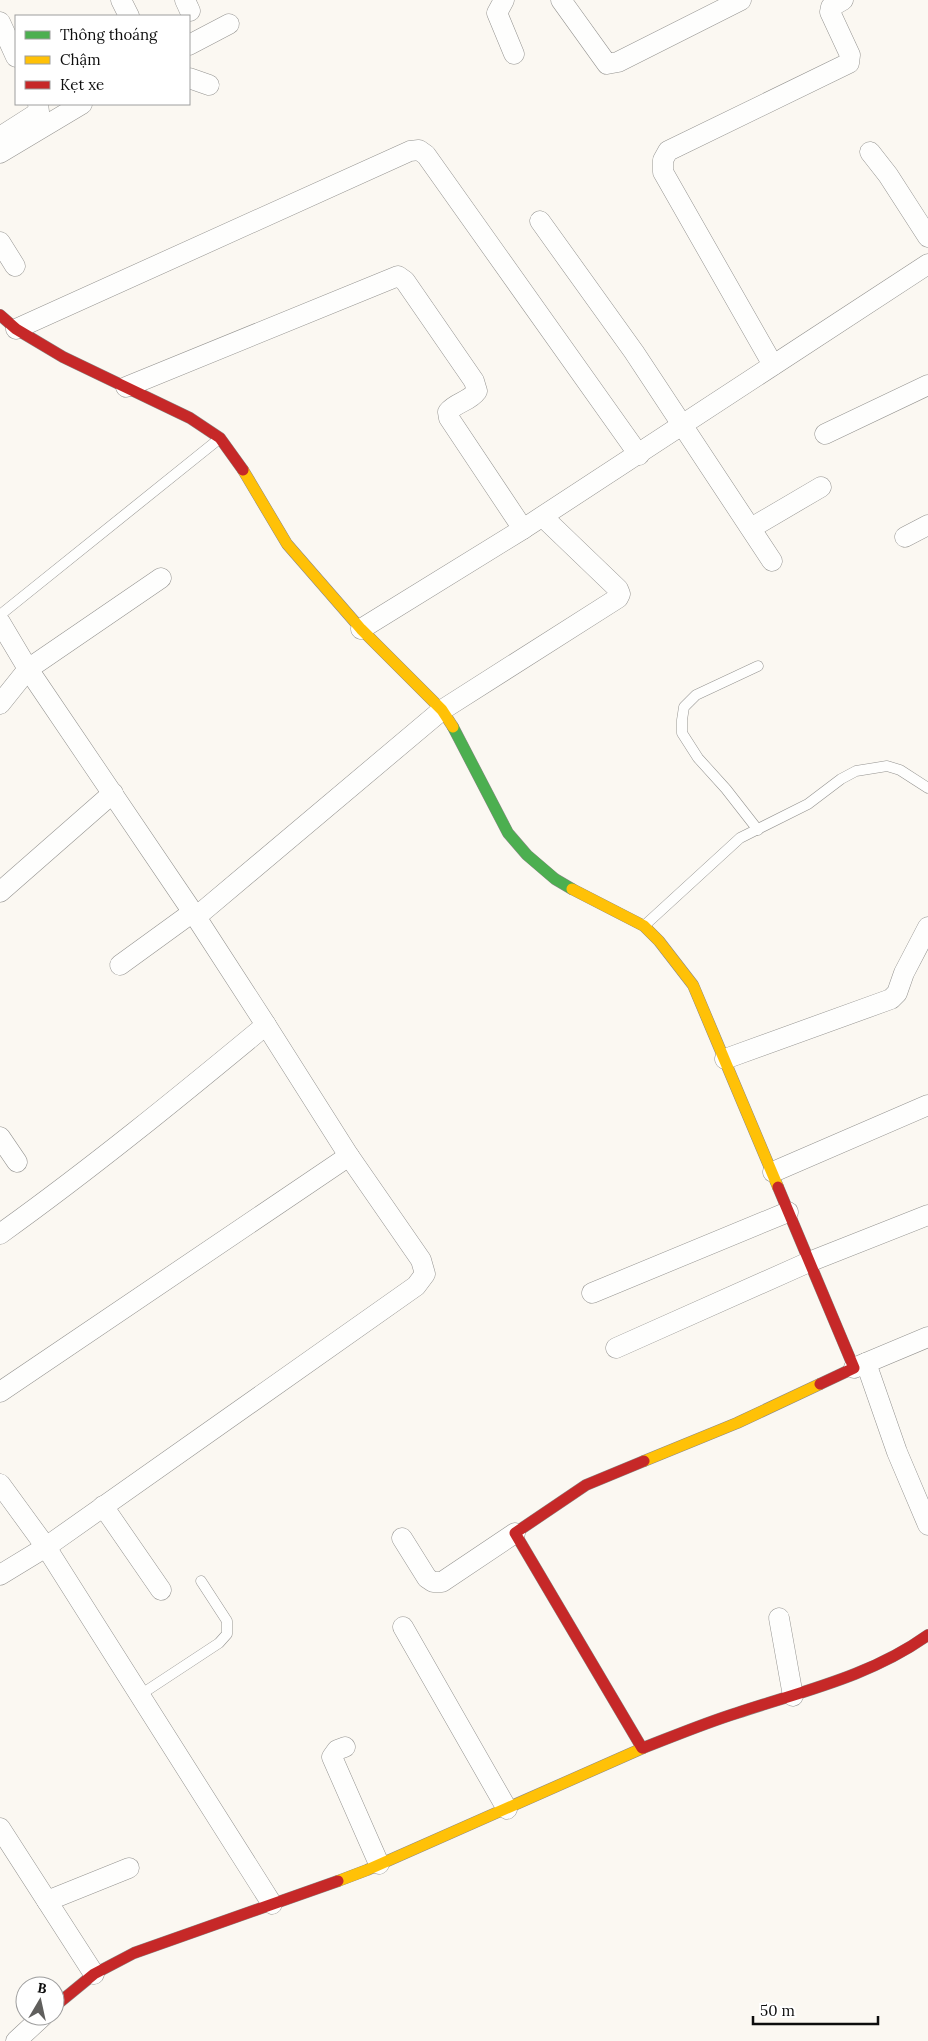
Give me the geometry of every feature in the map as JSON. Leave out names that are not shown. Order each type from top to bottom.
[{"type":"street","points":[[121,0],[128,15]]},
{"type":"street","points":[[504,0],[497,13],[514,54]]},
{"type":"street","points":[[561,0],[607,64],[618,62],[740,0]]},
{"type":"street","points":[[773,366],[663,172],[663,160],[668,151],[849,64],[850,55],[830,12],[831,8],[842,0]]},
{"type":"street","points":[[0,22],[15,55]]},
{"type":"street","points":[[190,44],[229,24]]},
{"type":"street","points":[[190,78],[209,85]]},
{"type":"street","points":[[0,137],[39,112],[38,105]]},
{"type":"street","points":[[0,153],[80,105]]},
{"type":"street","points":[[16,329],[410,152],[419,150],[426,155],[639,455]]},
{"type":"street","points":[[870,152],[888,175],[928,237]]},
{"type":"street","points":[[540,222],[634,352],[772,561]]},
{"type":"street","points":[[0,242],[15,266]]},
{"type":"street","points":[[361,629],[523,530],[928,264]]},
{"type":"street","points":[[126,387],[398,276],[405,281],[474,380],[477,391],[472,398],[453,407],[448,412],[448,418],[523,530]]},
{"type":"street","points":[[0,315],[16,329],[63,357],[190,418],[220,438],[246,475],[287,544],[361,629],[442,710],[458,735],[508,833],[527,854],[563,884],[644,926],[659,941],[692,985],[725,1059],[809,1262],[860,1365],[928,1525]]},
{"type":"street","points":[[825,434],[928,385]]},
{"type":"street","points":[[751,528],[821,487]]},
{"type":"street","points":[[120,965],[194,914],[442,710],[618,598],[620,594],[618,588],[542,516]]},
{"type":"street","points":[[906,537],[928,525]]},
{"type":"street","points":[[0,704],[28,669],[161,578]]},
{"type":"street","points":[[0,622],[28,669],[194,914],[349,1156],[421,1260],[425,1274],[416,1286],[46,1547],[0,1575]]},
{"type":"street","points":[[0,892],[113,794]]},
{"type":"street","points":[[725,1059],[891,999],[897,993],[904,973],[928,927]]},
{"type":"street","points":[[0,1234],[61,1190],[168,1106],[266,1025]]},
{"type":"street","points":[[772,1172],[928,1105]]},
{"type":"street","points":[[0,1137],[17,1162]]},
{"type":"street","points":[[0,1392],[349,1156]]},
{"type":"street","points":[[592,1293],[788,1212]]},
{"type":"street","points":[[616,1348],[809,1262],[928,1215]]},
{"type":"street","points":[[402,1538],[427,1578],[434,1582],[442,1582],[586,1485],[737,1423],[860,1365],[928,1337]]},
{"type":"street","points":[[0,1484],[46,1547],[272,1904]]},
{"type":"street","points":[[103,1506],[161,1590]]},
{"type":"street","points":[[515,1533],[642,1748]]},
{"type":"street","points":[[779,1618],[793,1696]]},
{"type":"street","points":[[403,1627],[507,1809]]},
{"type":"street","points":[[65,1998],[94,1974],[134,1953],[379,1864],[642,1748],[736,1714],[866,1671],[910,1648],[928,1635]]},
{"type":"street","points":[[346,1747],[338,1750],[332,1757],[379,1864]]},
{"type":"street","points":[[0,1828],[94,1974]]},
{"type":"street","points":[[47,1901],[129,1868]]},
{"type":"street","points":[[16,2041],[33,2026]]},
{"type":"street","points":[[0,2032],[6,2041]]},
{"type":"lane","points":[[0,615],[220,438]]},
{"type":"lane","points":[[758,666],[696,695],[684,706],[682,734],[698,758],[726,789],[758,830]]},
{"type":"lane","points":[[644,926],[740,838],[808,804],[841,779],[864,769],[887,766],[900,770],[928,788]]},
{"type":"lane","points":[[140,1695],[219,1643],[227,1634],[228,1621],[201,1581]]},
{"type":"traffic: fast","points":[[453,727],[508,833],[527,855],[555,879],[572,889]]},
{"type":"traffic: slow","points":[[243,470],[287,544],[361,629],[442,710],[453,727]]},
{"type":"traffic: slow","points":[[572,889],[644,926],[659,941],[693,985],[778,1187]]},
{"type":"traffic: slow","points":[[644,1461],[737,1423],[820,1384]]},
{"type":"traffic: slow","points":[[338,1881],[367,1870],[643,1748]]},
{"type":"traffic: jam","points":[[0,315],[16,329],[63,357],[190,418],[220,438],[243,470]]},
{"type":"traffic: jam","points":[[778,1187],[854,1368],[820,1384]]},
{"type":"traffic: jam","points":[[642,1748],[515,1533],[586,1485],[644,1461]]},
{"type":"traffic: jam","points":[[643,1748],[713,1721],[860,1672],[906,1649],[928,1635]]},
{"type":"traffic: jam","points":[[65,1998],[94,1974],[134,1953],[338,1881]]}]
